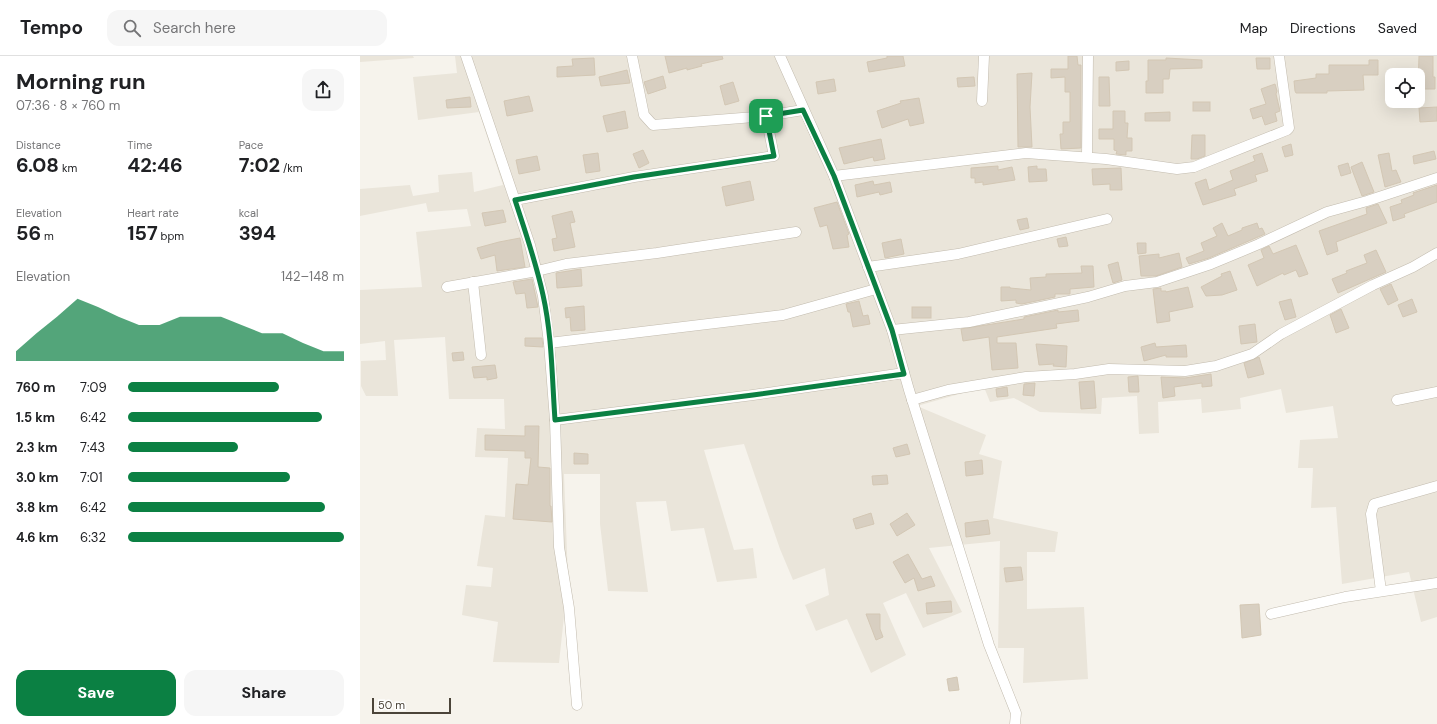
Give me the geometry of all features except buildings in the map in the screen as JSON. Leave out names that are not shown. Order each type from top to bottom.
[{"type":"street","points":[[466,56],[530,245],[543,296],[550,343],[555,420],[559,547],[569,608],[577,705]]},
{"type":"street","points":[[632,56],[644,115],[653,125],[766,116],[803,110]]},
{"type":"street","points":[[780,56],[834,176],[892,330],[912,400],[989,645],[1016,713],[1015,724]]},
{"type":"street","points":[[982,101],[984,56]]},
{"type":"street","points":[[1087,157],[1088,56]]},
{"type":"street","points":[[834,176],[1026,153],[1145,163],[1177,169],[1194,168],[1289,128],[1279,56]]},
{"type":"street","points":[[515,200],[634,177],[774,156],[766,116]]},
{"type":"street","points":[[892,330],[968,322],[1088,297],[1125,286],[1157,282],[1211,264],[1259,244],[1327,212],[1368,201],[1437,178]]},
{"type":"street","points":[[868,267],[958,254],[1107,218]]},
{"type":"street","points":[[447,287],[537,271],[566,264],[657,253],[796,232]]},
{"type":"street","points":[[912,400],[948,390],[1026,377],[1075,374],[1109,369],[1185,371],[1216,366],[1252,354],[1281,334],[1373,285],[1413,267],[1437,253]]},
{"type":"street","points":[[473,282],[481,354]]},
{"type":"street","points":[[550,343],[783,315],[876,288]]},
{"type":"street","points":[[555,420],[904,374]]},
{"type":"street","points":[[1397,400],[1437,392]]},
{"type":"street","points":[[1381,591],[1371,514],[1374,504],[1437,486]]},
{"type":"street","points":[[1271,614],[1345,597],[1437,583]]},
{"type":"shaded area","points":[[360,56],[413,56],[414,58],[360,62]]},
{"type":"shaded area","points":[[455,56],[1437,56],[1437,617],[1421,622],[1409,572],[1342,584],[1336,507],[1311,508],[1313,468],[1298,468],[1300,440],[1338,438],[1333,406],[1286,413],[1281,389],[1240,398],[1241,409],[1202,413],[1201,399],[1158,402],[1159,433],[1139,434],[1137,396],[1102,398],[1101,414],[1040,412],[1014,398],[990,402],[984,387],[917,406],[986,435],[979,454],[1002,461],[993,518],[1058,532],[1055,552],[1027,552],[1027,609],[1084,607],[1088,679],[1023,683],[1024,648],[998,648],[1000,541],[929,548],[962,612],[923,628],[906,593],[883,603],[906,655],[871,673],[847,619],[816,631],[805,605],[829,595],[825,568],[793,580],[780,549],[744,444],[704,450],[734,550],[753,548],[757,578],[717,582],[704,528],[671,531],[666,501],[636,502],[648,592],[608,591],[600,524],[600,474],[564,474],[568,579],[559,663],[493,662],[498,622],[462,615],[466,585],[491,587],[493,568],[477,566],[485,515],[505,517],[508,458],[475,457],[477,428],[505,429],[504,399],[449,399],[445,337],[394,340],[398,396],[366,396],[361,386],[361,361],[386,360],[385,341],[360,344],[360,290],[422,287],[416,232],[471,226],[467,209],[428,212],[426,203],[360,216],[360,189],[410,185],[413,196],[439,192],[438,175],[472,172],[474,192],[503,185],[479,112],[418,120],[413,77],[457,73]]},
{"type":"route","points":[[803,110],[834,176],[892,330],[904,374],[555,420],[550,343],[543,296],[530,245],[515,200],[634,177],[774,156],[766,116],[803,110]]}]
